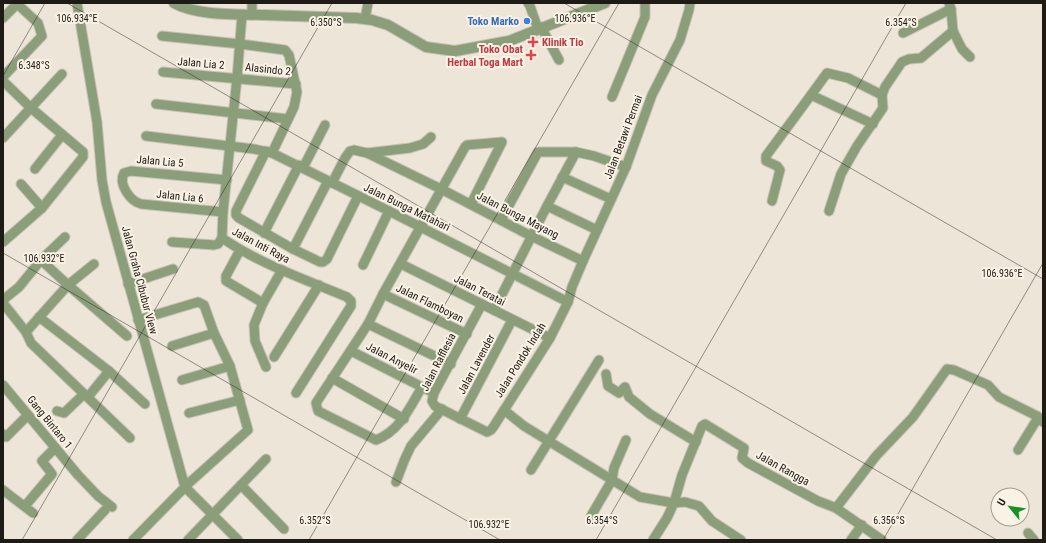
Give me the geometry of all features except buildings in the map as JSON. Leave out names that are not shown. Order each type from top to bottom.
[{"type":"street","name":"Jalan Graha Cibubur View","points":[[77,3],[97,122],[105,196],[183,489],[238,540]]},
{"type":"street","points":[[174,3],[181,7],[196,11],[247,15],[365,19],[388,25],[426,47],[455,51],[509,41],[605,3]]},
{"type":"street","name":"Jalan Inti Raya","points":[[252,3],[247,15],[240,44],[228,180],[223,212],[222,238],[240,250],[282,270],[347,297],[351,301],[351,306],[296,394]]},
{"type":"street","points":[[365,19],[368,3]]},
{"type":"street","points":[[528,3],[539,28],[559,60]]},
{"type":"street","points":[[612,97],[645,17],[645,3]]},
{"type":"street","name":"Jalan Betawi Permai","points":[[568,302],[572,287],[583,261],[626,167],[652,94],[680,40],[690,3]]},
{"type":"street","points":[[3,18],[16,4],[38,23],[42,36],[3,77]]},
{"type":"street","points":[[903,33],[950,6],[953,31],[962,49],[970,57]]},
{"type":"street","points":[[829,211],[841,174],[857,146],[883,108],[882,95],[885,87],[902,62],[909,59],[921,58],[953,31]]},
{"type":"street","points":[[162,36],[285,50],[289,55],[297,92],[294,107],[236,213],[239,218],[293,249],[320,262],[325,261],[358,196]]},
{"type":"street","name":"Jalan Lia 2","points":[[163,72],[238,78]]},
{"type":"street","points":[[772,200],[780,170],[777,166],[766,161],[766,156],[827,73],[848,78],[882,95]]},
{"type":"street","points":[[3,138],[62,74]]},
{"type":"street","name":"Alasindo 2","points":[[238,78],[296,84]]},
{"type":"street","points":[[3,81],[31,108],[83,152],[83,157],[42,208],[3,242]]},
{"type":"street","points":[[811,95],[873,124]]},
{"type":"street","points":[[156,104],[288,119]]},
{"type":"street","points":[[264,233],[325,125]]},
{"type":"street","points":[[35,169],[62,135]]},
{"type":"street","name":"Jalan Bunga Matahari","points":[[146,136],[269,152],[301,166],[568,302]]},
{"type":"street","points":[[293,249],[347,154],[354,150],[367,153],[410,148],[423,144],[431,137]]},
{"type":"street","points":[[422,386],[404,419],[384,437],[376,440],[318,411],[316,403],[368,324],[441,189],[467,145],[502,142],[471,204]]},
{"type":"street","points":[[501,220],[538,152],[576,152],[594,156],[626,167]]},
{"type":"street","points":[[494,310],[531,236],[576,152]]},
{"type":"street","name":"Jalan Bunga Mayang","points":[[367,153],[583,261]]},
{"type":"street","name":"Jalan Lia 5","points":[[135,202],[126,190],[122,178],[126,171],[228,180]]},
{"type":"street","points":[[562,177],[611,199]]},
{"type":"street","points":[[21,184],[42,208]]},
{"type":"street","name":"Jalan Lia 6","points":[[135,202],[141,204],[223,212]]},
{"type":"street","points":[[547,206],[597,230]]},
{"type":"street","points":[[363,265],[389,211]]},
{"type":"street","points":[[64,237],[41,260],[19,287],[3,301],[26,332],[31,343],[130,438]]},
{"type":"street","points":[[172,242],[214,245],[218,244],[222,238]]},
{"type":"street","points":[[240,250],[226,276],[226,281],[263,303]]},
{"type":"street","points":[[41,260],[127,336]]},
{"type":"street","points":[[26,332],[68,285],[94,264]]},
{"type":"street","name":"Jalan Teratai","points":[[401,264],[550,338]]},
{"type":"street","points":[[128,284],[174,269]]},
{"type":"street","points":[[266,367],[255,341],[254,325],[263,303],[282,270]]},
{"type":"street","points":[[274,357],[319,285]]},
{"type":"street","name":"Jalan Flamboyan","points":[[383,294],[466,334]]},
{"type":"street","points":[[133,540],[183,489],[248,430],[230,366],[214,333],[204,305],[198,302],[138,320]]},
{"type":"street","name":"Jalan Pondok Indah","points":[[491,430],[550,338],[568,302]]},
{"type":"street","name":"Jalan Rafflesia","points":[[482,304],[432,398],[433,404],[460,419],[484,431],[491,430]]},
{"type":"street","points":[[39,317],[109,371],[145,404]]},
{"type":"street","name":"Jalan Lavender","points":[[460,419],[512,320]]},
{"type":"street","points":[[368,324],[451,364]]},
{"type":"street","points":[[172,346],[214,333]]},
{"type":"street","name":"Jalan Anyelir","points":[[351,351],[434,393]]},
{"type":"street","points":[[531,470],[550,442],[599,360]]},
{"type":"street","points":[[182,380],[230,366]]},
{"type":"street","points":[[882,540],[836,508],[876,456],[913,417],[947,369],[954,370],[988,385],[999,397],[1040,419],[1036,421],[1018,450]]},
{"type":"street","points":[[57,411],[64,412],[86,395],[109,371]]},
{"type":"street","points":[[606,374],[608,386],[619,393],[625,387],[629,397],[650,414],[696,442]]},
{"type":"street","points":[[332,378],[404,419]]},
{"type":"street","name":"Gang Bintaro 1","points":[[3,385],[78,475],[109,509],[77,540]]},
{"type":"street","points":[[189,413],[240,400]]},
{"type":"street","points":[[396,482],[411,446],[442,409]]},
{"type":"street","points":[[504,410],[524,426],[640,497],[674,503],[685,502],[699,506],[712,521],[741,540]]},
{"type":"street","points":[[3,434],[6,437],[28,415]]},
{"type":"street","name":"Jalan Rangga","points":[[653,540],[667,518],[674,503],[682,475],[702,426],[705,424],[744,448],[742,458],[748,463],[818,501],[836,508]]},
{"type":"street","points":[[591,516],[612,480],[614,468],[626,440]]},
{"type":"street","points":[[24,506],[52,474],[42,461],[55,448]]},
{"type":"street","points":[[188,540],[266,459]]},
{"type":"street","points":[[241,485],[284,529]]},
{"type":"street","points":[[4,492],[33,513]]},
{"type":"street","points":[[851,540],[862,525]]},
{"type":"place","name":"Toko Marko","points":[[527,21]]},
{"type":"place","name":"Klinik Tio","points":[[533,42]]},
{"type":"place","name":"Toko Obat Herbal Toga Mart","points":[[531,55]]}]
